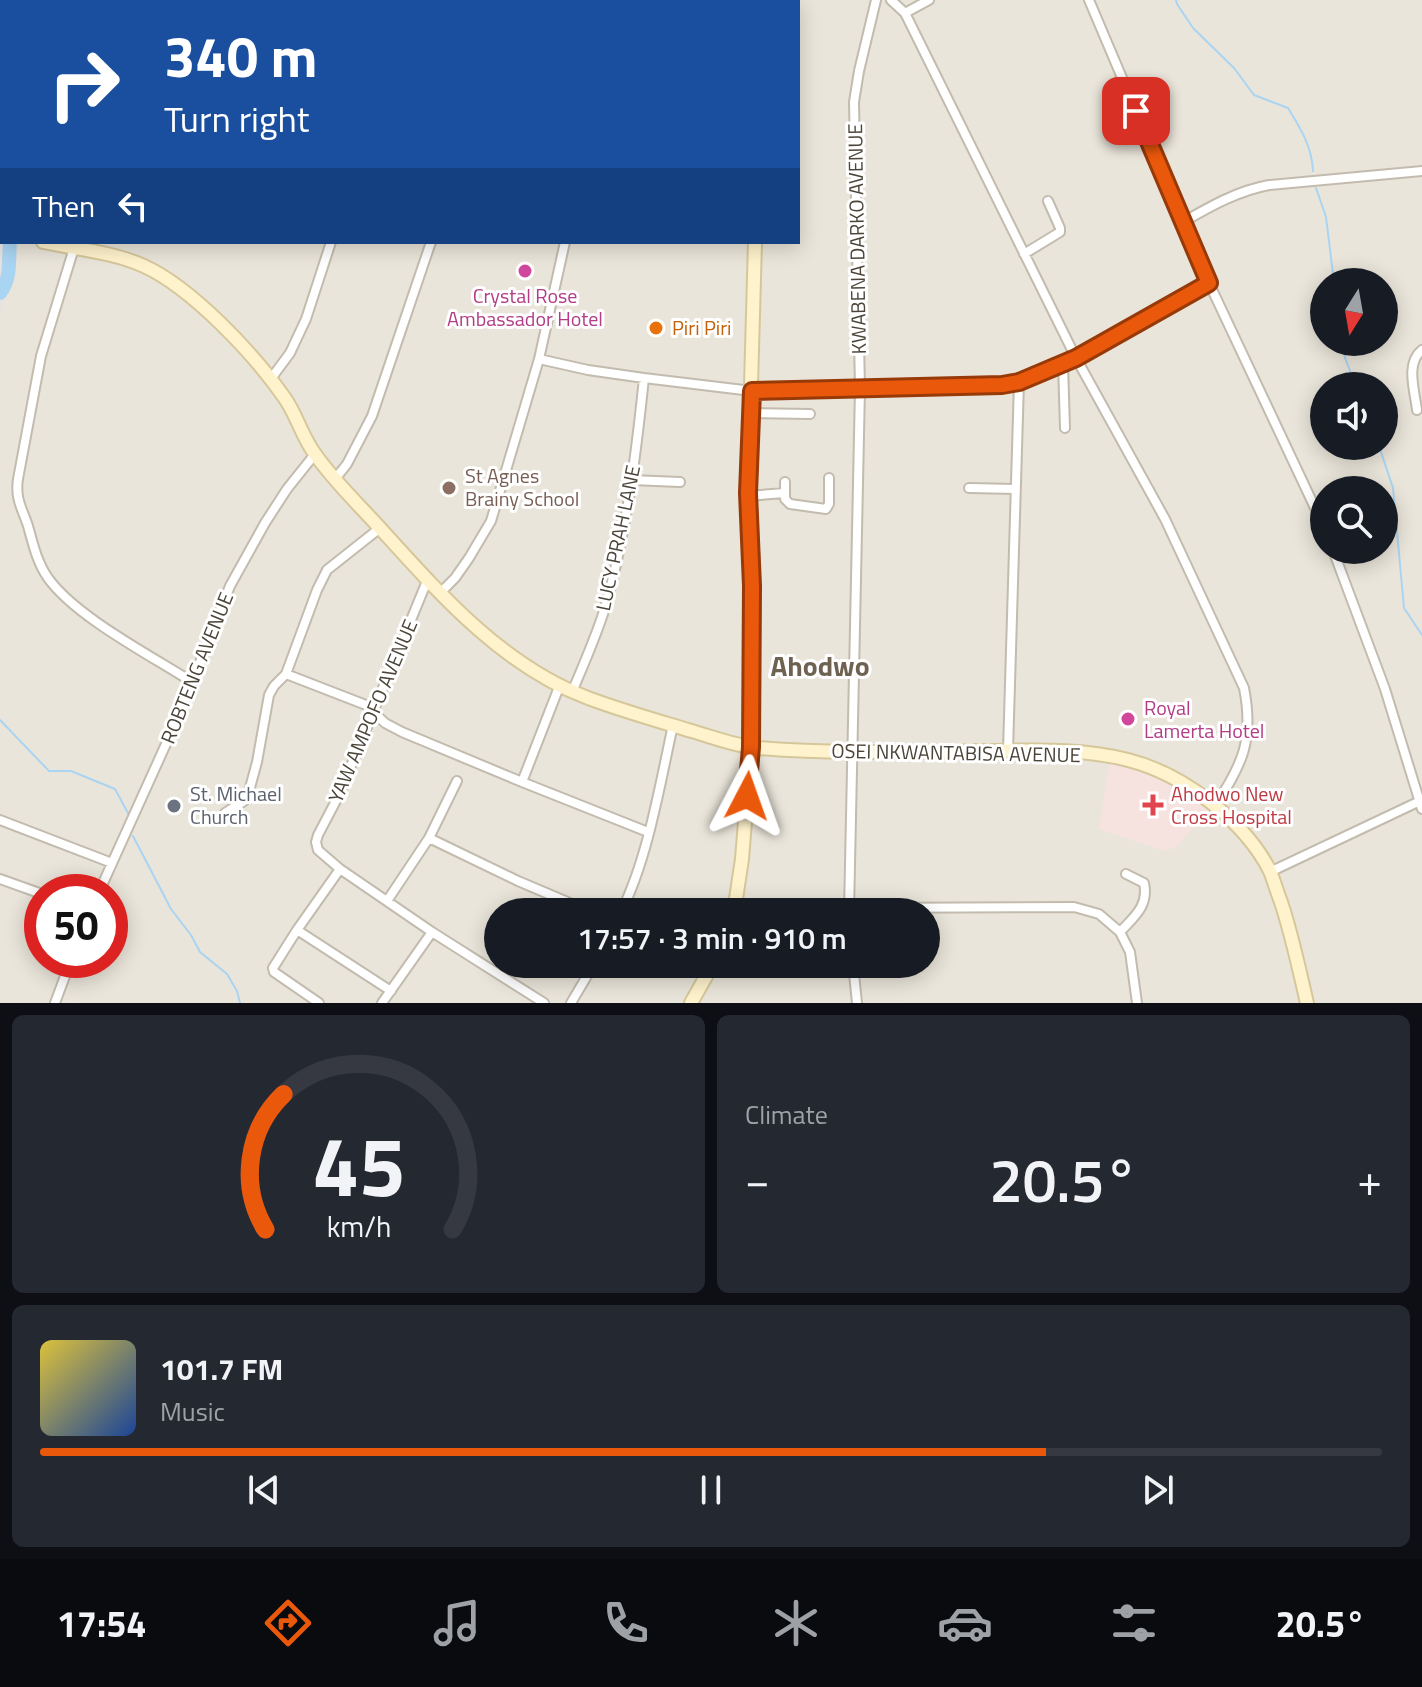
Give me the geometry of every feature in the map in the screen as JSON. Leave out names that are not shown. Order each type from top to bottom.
[{"type":"main road","name":"OSEI NKWANTABISA AVENUE","points":[[53,244],[143,265],[179,287],[250,355],[286,399],[315,454],[427,581],[509,654],[566,690],[751,747],[852,752],[1078,753],[1127,760],[1163,773],[1190,788],[1235,824],[1270,872],[1290,928],[1307,1003]]},
{"type":"main road","points":[[736,898],[751,747],[752,586],[748,496],[755,244]]},
{"type":"main road","points":[[691,1003],[705,978]]},
{"type":"street","name":"KWABENA DARKO AVENUE","points":[[849,898],[860,388],[854,102],[876,0]]},
{"type":"street","points":[[891,0],[905,13],[1076,358],[1165,519],[1244,688],[1248,710],[1243,758],[1233,780],[1215,806]]},
{"type":"street","points":[[905,13],[929,0]]},
{"type":"street","points":[[1089,0],[1209,283],[1310,497]]},
{"type":"street","points":[[1183,222],[1246,189],[1422,171]]},
{"type":"street","points":[[1024,254],[1060,232],[1048,201]]},
{"type":"street","points":[[270,380],[290,353],[306,319],[330,244]]},
{"type":"street","points":[[335,479],[347,464],[372,416],[430,244]]},
{"type":"street","points":[[440,593],[455,578],[491,521],[539,359],[565,244]]},
{"type":"street","points":[[74,248],[38,371],[16,492],[40,565],[56,587],[103,626],[192,682]]},
{"type":"street","points":[[539,359],[588,370],[752,391],[1002,385],[1019,382],[1076,358],[1209,283]]},
{"type":"street","points":[[1417,410],[1412,368],[1415,355],[1422,350]]},
{"type":"street","points":[[1063,364],[1065,428]]},
{"type":"street","name":"LUCY PRAH LANE","points":[[522,782],[603,612],[631,480],[644,378]]},
{"type":"street","points":[[1008,751],[1019,382]]},
{"type":"street","points":[[750,413],[810,414]]},
{"type":"street","name":"ROBTENG AVENUE","points":[[107,874],[192,682],[230,586],[287,489],[315,454]]},
{"type":"street","points":[[785,482],[785,499],[790,504],[826,509],[829,504],[829,478]]},
{"type":"street","points":[[631,480],[680,482]]},
{"type":"street","points":[[969,488],[1016,489]]},
{"type":"street","points":[[748,496],[784,493]]},
{"type":"street","points":[[225,813],[248,795],[269,695],[286,674],[327,570],[380,528]]},
{"type":"street","points":[[1270,872],[1421,805],[1385,689],[1338,564]]},
{"type":"street","name":"YAW AMPOFO AVENUE","points":[[340,869],[318,850],[316,842],[339,795],[427,581]]},
{"type":"street","points":[[286,674],[356,700],[402,732],[648,832]]},
{"type":"street","points":[[627,898],[638,870],[673,725]]},
{"type":"street","points":[[387,901],[429,838],[457,781]]},
{"type":"street","points":[[0,820],[112,863]]},
{"type":"street","points":[[429,838],[558,898]]},
{"type":"street","points":[[319,1003],[274,972],[273,968],[340,869],[544,1003]]},
{"type":"street","points":[[1120,932],[1139,914],[1145,892],[1144,883],[1126,874]]},
{"type":"street","points":[[0,879],[24,888]]},
{"type":"street","points":[[940,909],[1074,907],[1099,914],[1120,932],[1130,952],[1137,1003]]},
{"type":"street","points":[[297,930],[391,991]]},
{"type":"street","points":[[382,1003],[432,932]]},
{"type":"street","points":[[55,1003],[64,978]]},
{"type":"street","points":[[571,1003],[586,978]]},
{"type":"street","points":[[854,978],[857,1003]]},
{"type":"shaded area","points":[[800,0],[1422,0],[1422,1003],[0,1003],[0,313],[15,272],[20,244],[800,244]]},
{"type":"shaded area","points":[[0,244],[20,244],[15,272],[0,313]]},
{"type":"shaded area","name":"Ahodwo New Cross Hospital","points":[[1110,761],[1150,772],[1211,809],[1176,847],[1165,851],[1099,829]]},
{"type":"waterway","points":[[1176,0],[1193,28],[1234,68],[1254,95],[1288,108],[1308,146],[1313,171]]},
{"type":"waterway","points":[[1316,188],[1326,217],[1332,268]]},
{"type":"waterway","points":[[0,293],[8,275],[10,244]]},
{"type":"waterway","points":[[1345,356],[1350,372]]},
{"type":"waterway","points":[[1384,460],[1393,488],[1404,608],[1422,635]]},
{"type":"waterway","points":[[0,720],[49,771],[71,771],[115,789],[128,813]]},
{"type":"waterway","points":[[133,836],[171,909],[200,952],[227,974],[240,1003]]},
{"type":"place","name":"Crystal Rose Ambassador Hotel","points":[[525,271]]},
{"type":"place","name":"Piri Piri","points":[[656,328]]},
{"type":"place","name":"St Agnes Brainy School","points":[[449,488]]},
{"type":"place","name":"Royal Lamerta Hotel","points":[[1128,719]]},
{"type":"place","name":"Ahodwo New Cross Hospital","points":[[1153,805]]},
{"type":"place","name":"St. Michael Church","points":[[174,806]]},
{"type":"district","name":"Ahodwo","points":[[820,666]]},
{"type":"route","points":[[747,796],[751,747],[752,586],[748,493],[752,391],[1002,385],[1019,382],[1076,358],[1209,283],[1136,111]]}]
